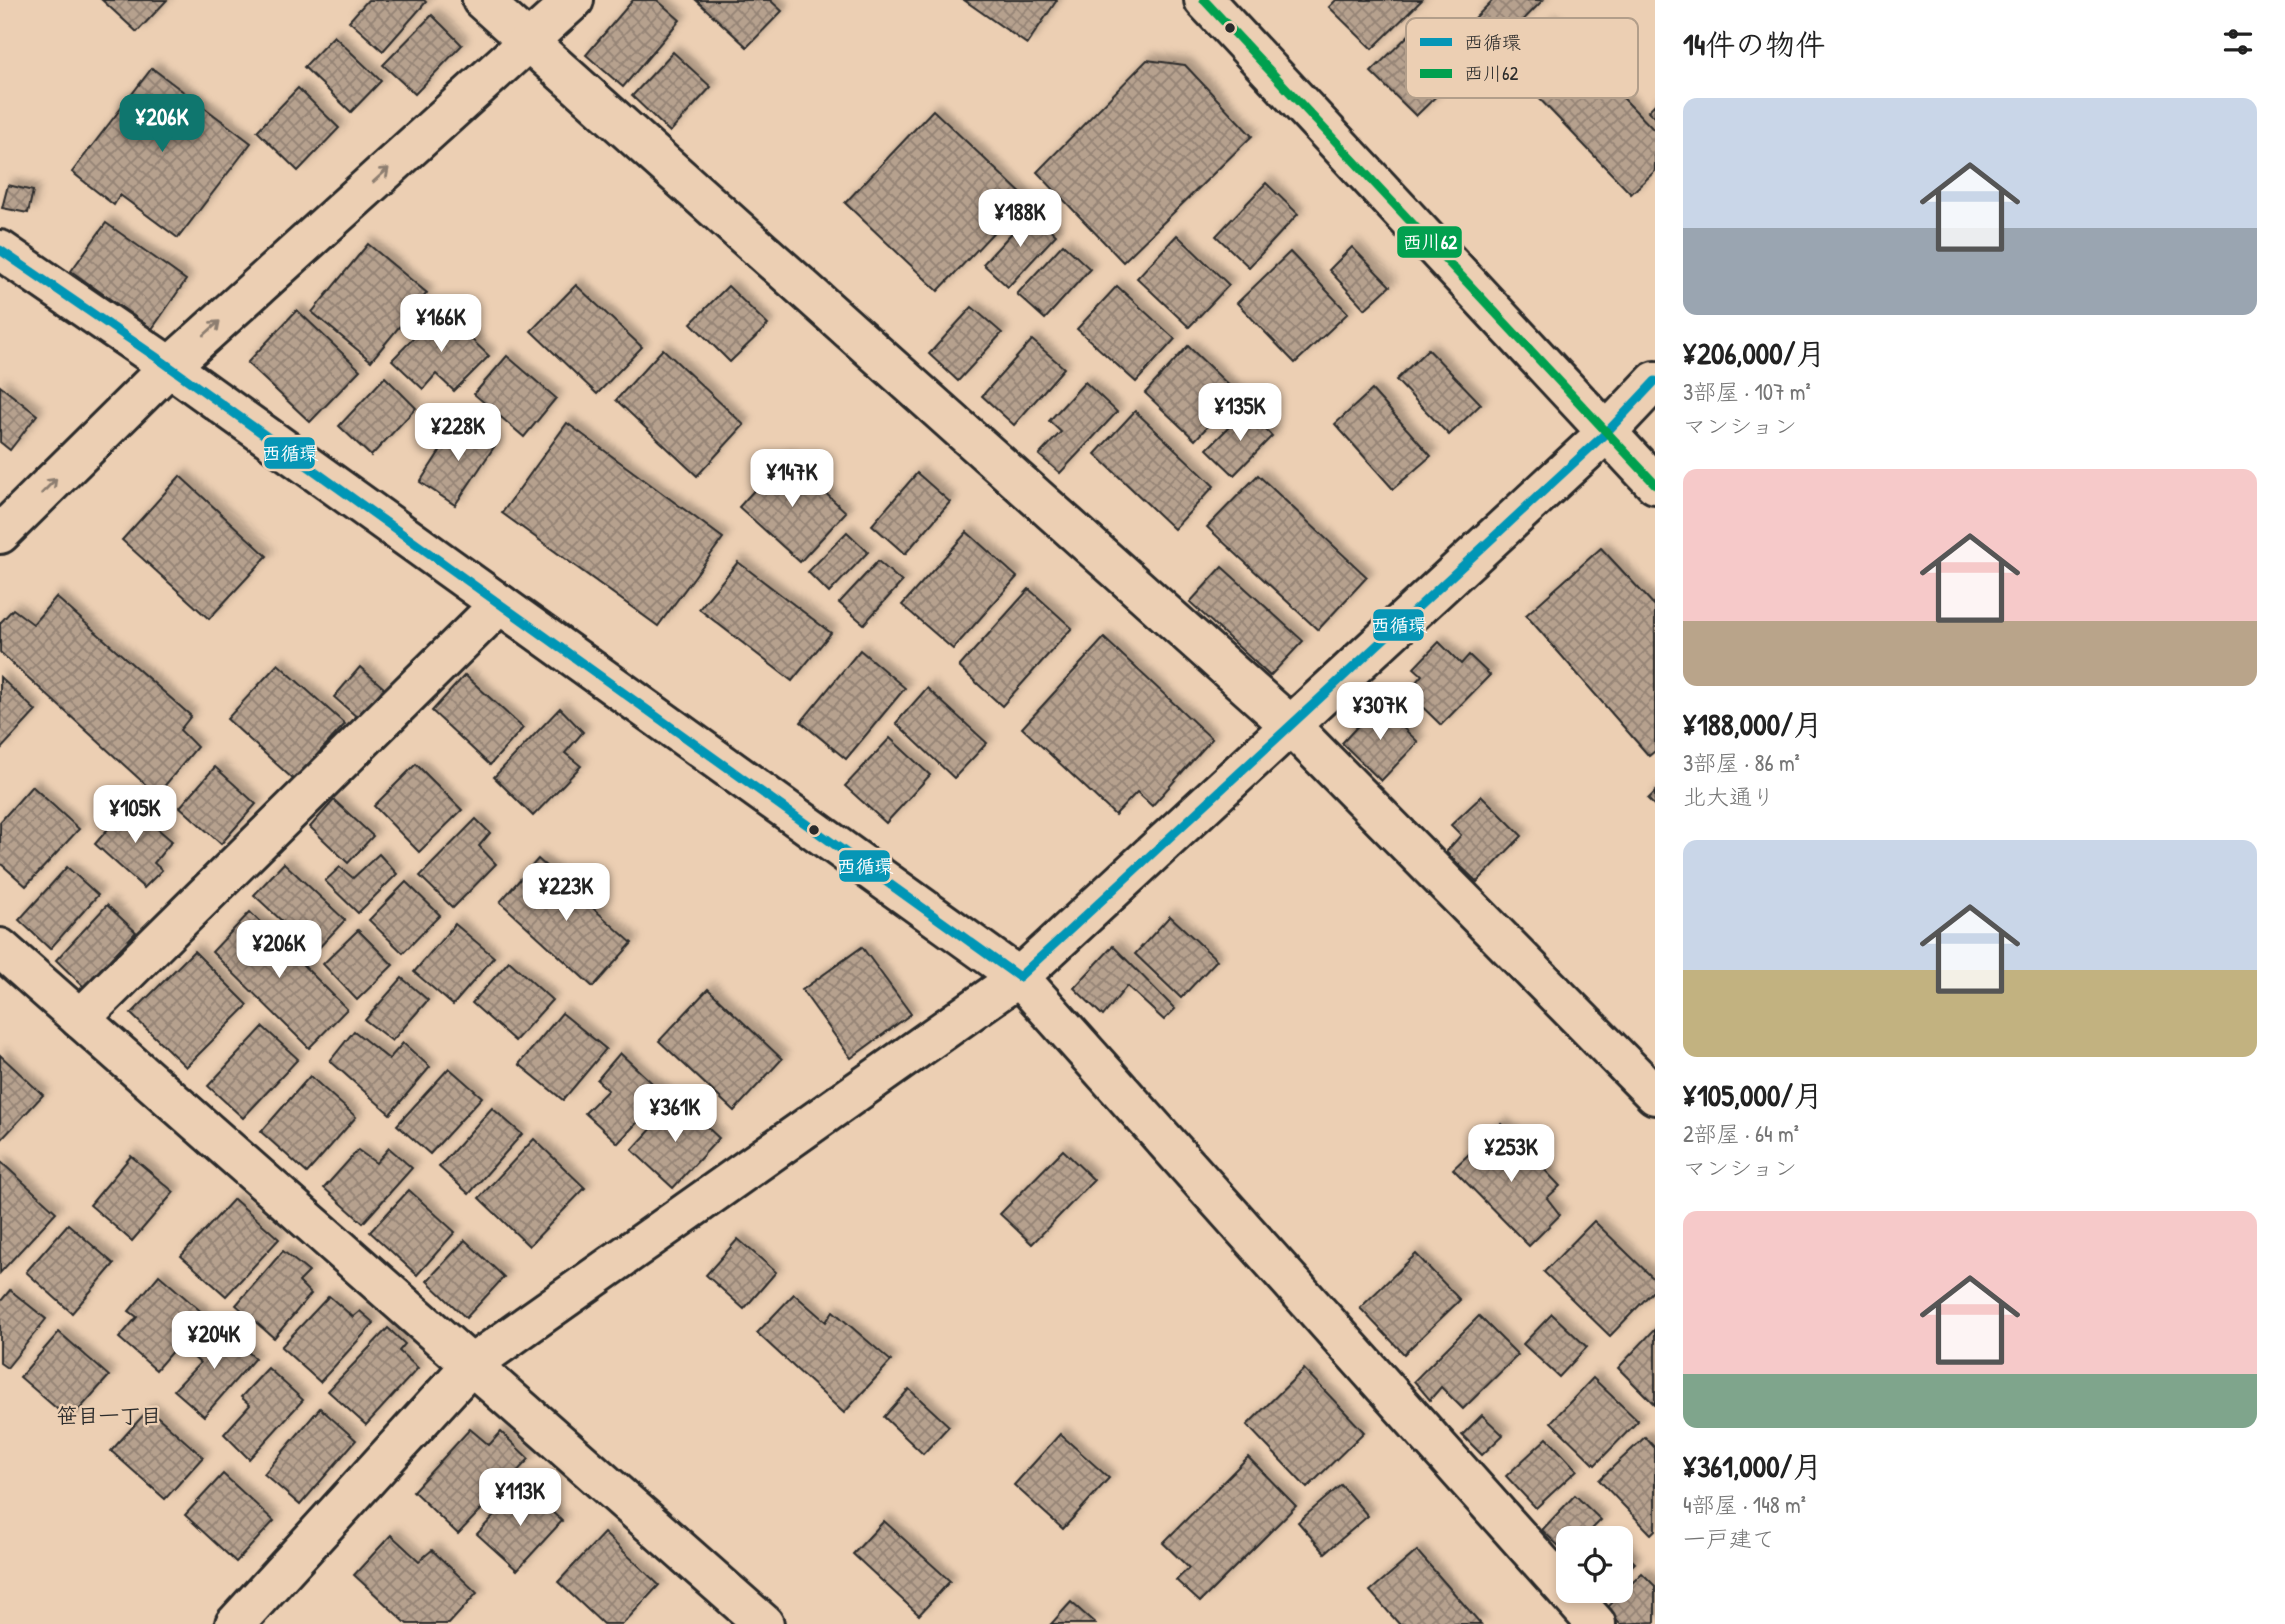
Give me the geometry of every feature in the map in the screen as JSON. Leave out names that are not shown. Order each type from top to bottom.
[{"type":"street","points":[[482,0],[1290,725],[1655,1095]]},
{"type":"street","points":[[0,534],[169,367],[574,0]]},
{"type":"street","points":[[1204,0],[1655,484]]},
{"type":"street","points":[[0,250],[169,367],[1019,977],[1596,1624]]},
{"type":"street","points":[[235,1624],[472,1364],[1019,977],[1606,433],[1655,381]]},
{"type":"street","points":[[80,1019],[500,604]]},
{"type":"street","points":[[0,948],[764,1624]]},
{"type":"building","points":[[102,0],[167,0],[137,32]]},
{"type":"building","points":[[368,0],[426,2],[383,51],[349,21]]},
{"type":"building","points":[[633,0],[657,0],[680,20],[623,87],[586,55]]},
{"type":"building","points":[[696,0],[770,0],[782,11],[747,47]]},
{"type":"building","points":[[964,0],[1057,0],[1027,44]]},
{"type":"building","points":[[1336,0],[1422,0],[1372,49],[1329,7]]},
{"type":"building","points":[[1493,0],[1543,0],[1525,18],[1475,18]]},
{"type":"building","points":[[432,15],[462,45],[415,94],[383,65]]},
{"type":"building","points":[[334,36],[381,81],[351,112],[304,67]]},
{"type":"building","points":[[1406,38],[1406,98],[1434,98],[1416,116],[1371,72]]},
{"type":"building","points":[[673,52],[711,87],[670,132],[632,96]]},
{"type":"building","points":[[1147,60],[1185,65],[1252,136],[1123,262],[1037,172]]},
{"type":"building","points":[[152,68],[251,143],[178,238],[120,195],[114,205],[72,172]]},
{"type":"building","points":[[298,88],[339,128],[298,171],[257,131]]},
{"type":"building","points":[[1539,98],[1623,98],[1655,131],[1655,171],[1631,194]]},
{"type":"building","points":[[1655,104],[1655,118],[1648,111]]},
{"type":"building","points":[[933,110],[1026,198],[938,291],[845,203]]},
{"type":"building","points":[[1266,183],[1298,214],[1249,267],[1216,236]]},
{"type":"building","points":[[8,185],[33,191],[28,213],[2,208]]},
{"type":"building","points":[[1031,212],[1056,235],[1008,287],[983,264]]},
{"type":"building","points":[[106,223],[186,280],[152,329],[71,271]]},
{"type":"building","points":[[1177,235],[1229,285],[1189,327],[1137,278]]},
{"type":"building","points":[[368,244],[427,293],[371,361],[312,312]]},
{"type":"building","points":[[1063,244],[1090,269],[1045,319],[1017,294]]},
{"type":"building","points":[[1352,247],[1390,286],[1365,309],[1329,270]]},
{"type":"building","points":[[1290,252],[1348,313],[1295,363],[1237,303]]},
{"type":"building","points":[[576,285],[642,347],[597,394],[531,331]]},
{"type":"building","points":[[728,286],[768,325],[730,362],[691,323]]},
{"type":"building","points":[[1117,286],[1175,339],[1136,382],[1077,329]]},
{"type":"building","points":[[972,307],[1002,333],[958,381],[929,354]]},
{"type":"building","points":[[297,310],[360,370],[310,422],[247,363]]},
{"type":"building","points":[[441,310],[489,356],[454,391],[436,374],[423,389],[392,360]]},
{"type":"building","points":[[1032,340],[1064,368],[1014,425],[982,396]]},
{"type":"building","points":[[1188,346],[1238,394],[1195,440],[1145,393]]},
{"type":"building","points":[[663,349],[744,425],[697,476],[616,400]]},
{"type":"building","points":[[1428,349],[1481,404],[1449,435],[1396,380]]},
{"type":"building","points":[[507,356],[556,398],[524,437],[474,394]]},
{"type":"building","points":[[385,377],[416,408],[371,456],[339,426]]},
{"type":"building","points":[[1085,382],[1117,412],[1060,473],[1039,455],[1061,432],[1049,421]]},
{"type":"building","points":[[0,386],[37,415],[10,450],[0,442]]},
{"type":"building","points":[[1372,390],[1431,456],[1393,489],[1335,424]]},
{"type":"building","points":[[1246,410],[1272,436],[1234,475],[1207,449]]},
{"type":"building","points":[[1135,411],[1214,486],[1174,529],[1095,454]]},
{"type":"building","points":[[460,420],[496,444],[455,505],[420,482]]},
{"type":"building","points":[[567,423],[723,538],[658,626],[502,513]]},
{"type":"building","points":[[785,456],[846,512],[800,562],[739,507]]},
{"type":"building","points":[[917,473],[950,502],[905,554],[872,525]]},
{"type":"building","points":[[1258,475],[1367,577],[1318,630],[1207,527]]},
{"type":"building","points":[[180,476],[267,556],[209,619],[122,540]]},
{"type":"building","points":[[847,532],[868,552],[829,593],[808,572]]},
{"type":"building","points":[[967,532],[1017,577],[953,649],[902,605]]},
{"type":"building","points":[[1601,548],[1655,606],[1655,751],[1649,756],[1526,615]]},
{"type":"building","points":[[878,561],[902,582],[864,624],[839,603]]},
{"type":"building","points":[[738,562],[831,633],[792,681],[699,609]]},
{"type":"building","points":[[1222,567],[1303,641],[1270,676],[1190,602]]},
{"type":"building","points":[[1029,589],[1072,628],[1002,706],[959,667]]},
{"type":"building","points":[[56,597],[191,716],[180,730],[197,747],[157,795],[0,652],[0,623],[13,609],[33,624]]},
{"type":"building","points":[[1104,638],[1212,739],[1152,806],[1137,792],[1115,815],[1022,728]]},
{"type":"building","points":[[1439,642],[1461,664],[1469,655],[1490,675],[1441,725],[1407,692],[1422,675],[1414,668]]},
{"type":"building","points":[[860,650],[905,688],[846,759],[801,722]]},
{"type":"building","points":[[278,664],[345,724],[294,780],[227,719]]},
{"type":"building","points":[[360,667],[384,688],[358,718],[334,697]]},
{"type":"building","points":[[465,675],[523,728],[490,765],[432,711]]},
{"type":"building","points":[[0,677],[36,711],[0,750]]},
{"type":"building","points":[[927,688],[987,743],[954,778],[896,723]]},
{"type":"building","points":[[1378,704],[1418,742],[1381,781],[1342,743]]},
{"type":"building","points":[[560,708],[583,732],[565,753],[581,766],[533,816],[494,777]]},
{"type":"building","points":[[890,738],[930,775],[886,823],[845,786]]},
{"type":"building","points":[[416,764],[462,810],[419,852],[374,806]]},
{"type":"building","points":[[215,767],[256,804],[221,844],[180,807]]},
{"type":"building","points":[[32,786],[79,829],[26,886],[0,863],[0,822]]},
{"type":"building","points":[[1655,792],[1655,806],[1648,799]]},
{"type":"building","points":[[1482,796],[1522,836],[1477,882],[1446,852],[1461,835],[1451,825]]},
{"type":"building","points":[[334,800],[373,836],[348,863],[310,827]]},
{"type":"building","points":[[129,804],[172,841],[154,863],[162,870],[144,888],[95,844]]},
{"type":"building","points":[[476,819],[490,833],[479,846],[496,864],[453,908],[420,876]]},
{"type":"building","points":[[379,854],[397,874],[358,913],[325,881],[340,867],[353,878]]},
{"type":"building","points":[[538,859],[632,943],[593,987],[500,902]]},
{"type":"building","points":[[284,863],[345,920],[315,952],[254,895]]},
{"type":"building","points":[[67,867],[98,895],[50,949],[19,920]]},
{"type":"building","points":[[406,882],[440,915],[403,953],[369,920]]},
{"type":"building","points":[[107,905],[136,932],[84,987],[56,960]]},
{"type":"building","points":[[250,912],[347,1009],[309,1048],[212,952]]},
{"type":"building","points":[[1170,916],[1217,960],[1181,998],[1135,954]]},
{"type":"building","points":[[455,924],[494,957],[453,1005],[414,972]]},
{"type":"building","points":[[358,930],[393,965],[357,1000],[323,964]]},
{"type":"building","points":[[1113,946],[1175,1009],[1164,1020],[1127,986],[1103,1016],[1074,988]]},
{"type":"building","points":[[862,947],[911,1014],[851,1058],[802,990]]},
{"type":"building","points":[[194,951],[248,1005],[186,1067],[131,1014]]},
{"type":"building","points":[[509,961],[552,1000],[515,1041],[472,1003]]},
{"type":"building","points":[[402,978],[428,1000],[392,1041],[365,1020]]},
{"type":"building","points":[[708,989],[782,1059],[734,1111],[659,1041]]},
{"type":"building","points":[[562,1013],[606,1049],[563,1100],[519,1064]]},
{"type":"building","points":[[263,1027],[298,1059],[243,1118],[208,1086]]},
{"type":"building","points":[[354,1031],[389,1059],[403,1043],[430,1067],[390,1114],[330,1061]]},
{"type":"building","points":[[620,1053],[664,1094],[618,1143],[585,1113],[608,1090],[597,1080]]},
{"type":"building","points":[[0,1055],[43,1095],[1,1140],[0,1139]]},
{"type":"building","points":[[449,1068],[482,1097],[430,1154],[397,1125]]},
{"type":"building","points":[[310,1076],[356,1117],[307,1173],[261,1132]]},
{"type":"building","points":[[678,1100],[719,1138],[673,1188],[632,1150]]},
{"type":"building","points":[[492,1108],[522,1134],[469,1194],[439,1167]]},
{"type":"building","points":[[1501,1124],[1560,1186],[1547,1198],[1560,1215],[1529,1246],[1453,1169]]},
{"type":"building","points":[[534,1139],[585,1188],[529,1246],[479,1198]]},
{"type":"building","points":[[389,1148],[412,1168],[363,1223],[324,1188],[358,1150],[376,1163]]},
{"type":"building","points":[[1063,1150],[1094,1180],[1032,1244],[1000,1214]]},
{"type":"building","points":[[131,1156],[174,1192],[132,1241],[90,1205]]},
{"type":"building","points":[[0,1161],[56,1212],[0,1273]]},
{"type":"building","points":[[409,1190],[455,1232],[417,1275],[370,1232]]},
{"type":"building","points":[[234,1199],[279,1239],[226,1296],[181,1256]]},
{"type":"building","points":[[1594,1221],[1655,1280],[1655,1289],[1610,1336],[1544,1272]]},
{"type":"building","points":[[68,1224],[114,1264],[72,1313],[26,1272]]},
{"type":"building","points":[[738,1239],[776,1272],[744,1309],[706,1275]]},
{"type":"building","points":[[465,1240],[504,1277],[466,1318],[427,1281]]},
{"type":"building","points":[[283,1251],[309,1272],[299,1282],[311,1294],[274,1338],[236,1305]]},
{"type":"building","points":[[1416,1254],[1460,1300],[1404,1354],[1360,1308]]},
{"type":"building","points":[[159,1275],[204,1314],[156,1370],[119,1338],[137,1317],[129,1311]]},
{"type":"building","points":[[10,1290],[46,1319],[7,1368],[0,1363],[0,1302]]},
{"type":"building","points":[[794,1294],[826,1322],[833,1311],[891,1361],[844,1413],[757,1333]]},
{"type":"building","points":[[329,1296],[353,1317],[360,1311],[374,1323],[320,1382],[281,1347]]},
{"type":"building","points":[[1552,1314],[1587,1347],[1559,1377],[1523,1344]]},
{"type":"building","points":[[1479,1316],[1518,1355],[1463,1409],[1441,1387],[1430,1400],[1414,1381]]},
{"type":"building","points":[[221,1328],[255,1358],[204,1416],[174,1390],[200,1363],[192,1356]]},
{"type":"building","points":[[388,1328],[405,1344],[399,1351],[418,1368],[366,1425],[328,1391]]},
{"type":"building","points":[[1655,1329],[1655,1405],[1618,1368]]},
{"type":"building","points":[[59,1332],[109,1376],[70,1420],[20,1377]]},
{"type":"building","points":[[268,1368],[303,1400],[249,1459],[224,1434],[250,1405],[241,1397]]},
{"type":"building","points":[[1304,1369],[1364,1432],[1307,1488],[1247,1425]]},
{"type":"building","points":[[1593,1378],[1638,1421],[1595,1465],[1551,1422]]},
{"type":"building","points":[[909,1389],[949,1426],[923,1454],[884,1417]]},
{"type":"building","points":[[320,1408],[356,1440],[300,1505],[264,1474]]},
{"type":"building","points":[[149,1409],[203,1457],[165,1499],[111,1451]]},
{"type":"building","points":[[1482,1415],[1503,1435],[1482,1455],[1462,1435]]},
{"type":"building","points":[[470,1429],[489,1445],[501,1432],[529,1459],[458,1534],[413,1491]]},
{"type":"building","points":[[1060,1434],[1109,1478],[1063,1529],[1014,1485]]},
{"type":"building","points":[[1645,1437],[1655,1448],[1655,1530],[1651,1534],[1599,1480]]},
{"type":"building","points":[[1547,1438],[1577,1470],[1536,1508],[1506,1476]]},
{"type":"building","points":[[1248,1457],[1296,1506],[1200,1602],[1176,1580],[1189,1568],[1163,1543]]},
{"type":"building","points":[[223,1474],[274,1521],[236,1562],[185,1515]]},
{"type":"building","points":[[523,1485],[562,1521],[517,1570],[477,1534]]},
{"type":"building","points":[[1341,1485],[1368,1516],[1325,1553],[1298,1522]]},
{"type":"building","points":[[1575,1495],[1601,1520],[1595,1526],[1556,1526],[1556,1543],[1542,1530]]},
{"type":"building","points":[[884,1521],[950,1581],[919,1615],[853,1554]]},
{"type":"building","points":[[604,1533],[659,1585],[623,1624],[603,1624],[558,1582]]},
{"type":"building","points":[[391,1535],[419,1561],[432,1550],[477,1593],[449,1624],[407,1624],[354,1575]]},
{"type":"building","points":[[1417,1551],[1481,1624],[1399,1624],[1370,1591]]},
{"type":"building","points":[[1642,1573],[1655,1586],[1655,1622],[1620,1624],[1606,1609],[1612,1603],[1633,1603],[1633,1582]]},
{"type":"building","points":[[1071,1602],[1096,1624],[1051,1624]]},
{"type":"transit line","name":"西川62","points":[[1204,0],[1655,484]]},
{"type":"transit line","name":"西循環","points":[[0,250],[156,357],[1019,977],[1606,433],[1655,381]]},
{"type":"district","name":"笹目一丁目","points":[[109,1415]]}]
